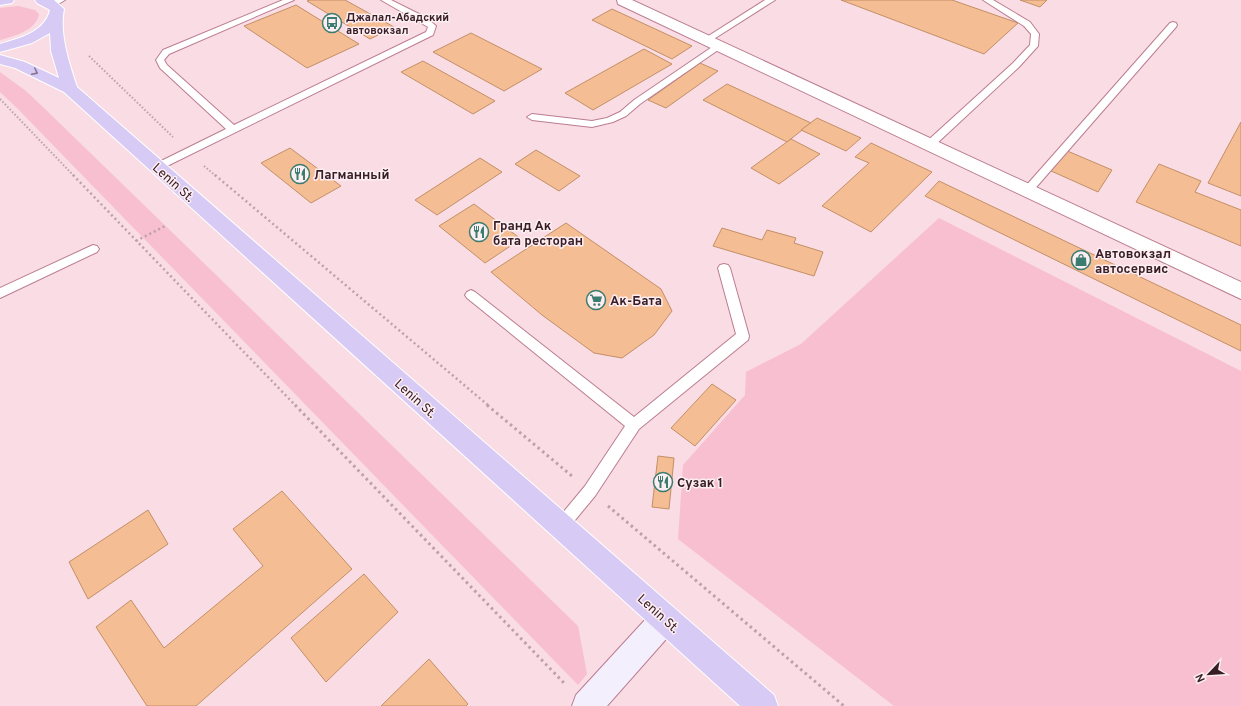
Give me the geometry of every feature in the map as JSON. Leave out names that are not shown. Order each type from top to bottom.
[{"type":"highway","points":[[0,1],[7,0]]},
{"type":"highway","points":[[0,48],[27,39],[42,32],[51,24],[50,3]]},
{"type":"highway","points":[[50,3],[58,51],[70,89]]},
{"type":"highway","name":"Lenin St.","points":[[0,59],[20,65],[70,89],[763,706]]},
{"type":"street","points":[[622,1],[1241,291]]},
{"type":"street","points":[[587,706],[665,619]]},
{"type":"lane","points":[[233,130],[163,66],[160,60],[166,52],[290,0]]},
{"type":"lane","points":[[157,167],[430,33],[432,26],[424,20],[385,0]]},
{"type":"lane","points":[[532,117],[592,124],[610,120],[623,114],[636,102],[712,43],[771,0]]},
{"type":"lane","points":[[929,145],[1016,65],[1034,46],[1035,34],[1027,24],[987,0]]},
{"type":"lane","points":[[1028,190],[1173,25]]},
{"type":"lane","points":[[0,293],[93,249]]},
{"type":"lane","points":[[561,526],[590,491],[634,424],[743,336],[724,268]]},
{"type":"lane","points":[[471,295],[634,424]]},
{"type":"path","points":[[89,56],[188,152],[844,706]]},
{"type":"path","points":[[0,99],[564,683]]},
{"type":"path","points":[[136,241],[167,224]]},
{"type":"shaded area","points":[[18,6],[35,10],[39,14],[37,20],[34,25],[24,32],[0,40],[0,8]]},
{"type":"shaded area","points":[[0,72],[26,91],[45,109],[578,626],[587,674],[578,685],[0,92]]},
{"type":"shaded area","points":[[939,218],[1241,371],[1241,706],[894,706],[678,539],[683,465],[745,395],[746,372],[801,344]]},
{"type":"building","points":[[345,0],[394,27],[370,39],[307,1]]},
{"type":"building","points":[[841,0],[952,0],[1018,23],[984,54]]},
{"type":"building","points":[[1020,0],[1047,0],[1040,7]]},
{"type":"building","points":[[296,5],[359,44],[307,68],[244,26]]},
{"type":"building","points":[[612,9],[692,46],[672,59],[592,20]]},
{"type":"building","points":[[471,33],[542,69],[504,91],[433,52]]},
{"type":"building","points":[[644,49],[672,64],[593,110],[565,93]]},
{"type":"building","points":[[423,61],[495,101],[473,114],[401,72]]},
{"type":"building","points":[[700,63],[718,71],[666,108],[648,100]]},
{"type":"building","points":[[727,84],[811,123],[787,142],[703,100]]},
{"type":"building","points":[[817,118],[861,138],[846,151],[801,130]]},
{"type":"building","points":[[1241,122],[1241,196],[1208,183]]},
{"type":"building","points":[[791,139],[820,154],[779,184],[751,168]]},
{"type":"building","points":[[871,143],[932,172],[871,232],[822,206],[869,163],[855,157]]},
{"type":"building","name":"Лагманный","points":[[290,148],[341,186],[311,203],[261,163]]},
{"type":"building","points":[[536,150],[580,176],[559,191],[515,164]]},
{"type":"building","points":[[1065,150],[1112,170],[1098,192],[1049,170]]},
{"type":"building","points":[[480,158],[502,172],[437,215],[415,200]]},
{"type":"building","name":"Автовокзал автосервис","points":[[1159,164],[1201,181],[1195,192],[1241,210],[1241,246],[1136,202]]},
{"type":"building","name":"Автовокзал автосервис","points":[[939,181],[1241,325],[1241,351],[925,196]]},
{"type":"building","name":"Гранд Ак бата ресторан","points":[[474,204],[521,239],[485,263],[439,226]]},
{"type":"building","name":"Ак-Бата","points":[[566,223],[661,289],[672,311],[654,335],[622,358],[594,353],[542,315],[491,272]]},
{"type":"building","points":[[722,228],[762,240],[767,230],[796,238],[794,243],[823,252],[814,276],[713,246]]},
{"type":"building","points":[[712,384],[736,400],[695,446],[671,428]]},
{"type":"building","name":"Сузак 1","points":[[658,456],[674,458],[669,509],[652,507]]},
{"type":"building","points":[[282,491],[352,569],[196,706],[147,706],[96,627],[131,600],[164,648],[263,566],[233,529]]},
{"type":"building","points":[[148,510],[168,544],[88,599],[69,562]]},
{"type":"building","points":[[364,574],[398,612],[326,682],[291,638]]},
{"type":"building","points":[[429,659],[468,704],[466,706],[381,706]]},
{"type":"place","name":"Джалал-Абадский автовокзал","points":[[332,23]]},
{"type":"place","name":"Лагманный","points":[[300,174]]},
{"type":"place","name":"Гранд Ак бата ресторан","points":[[479,232]]},
{"type":"place","name":"Автовокзал автосервис","points":[[1081,260]]},
{"type":"place","name":"Ак-Бата","points":[[596,300]]},
{"type":"place","name":"Сузак 1","points":[[663,482]]}]
